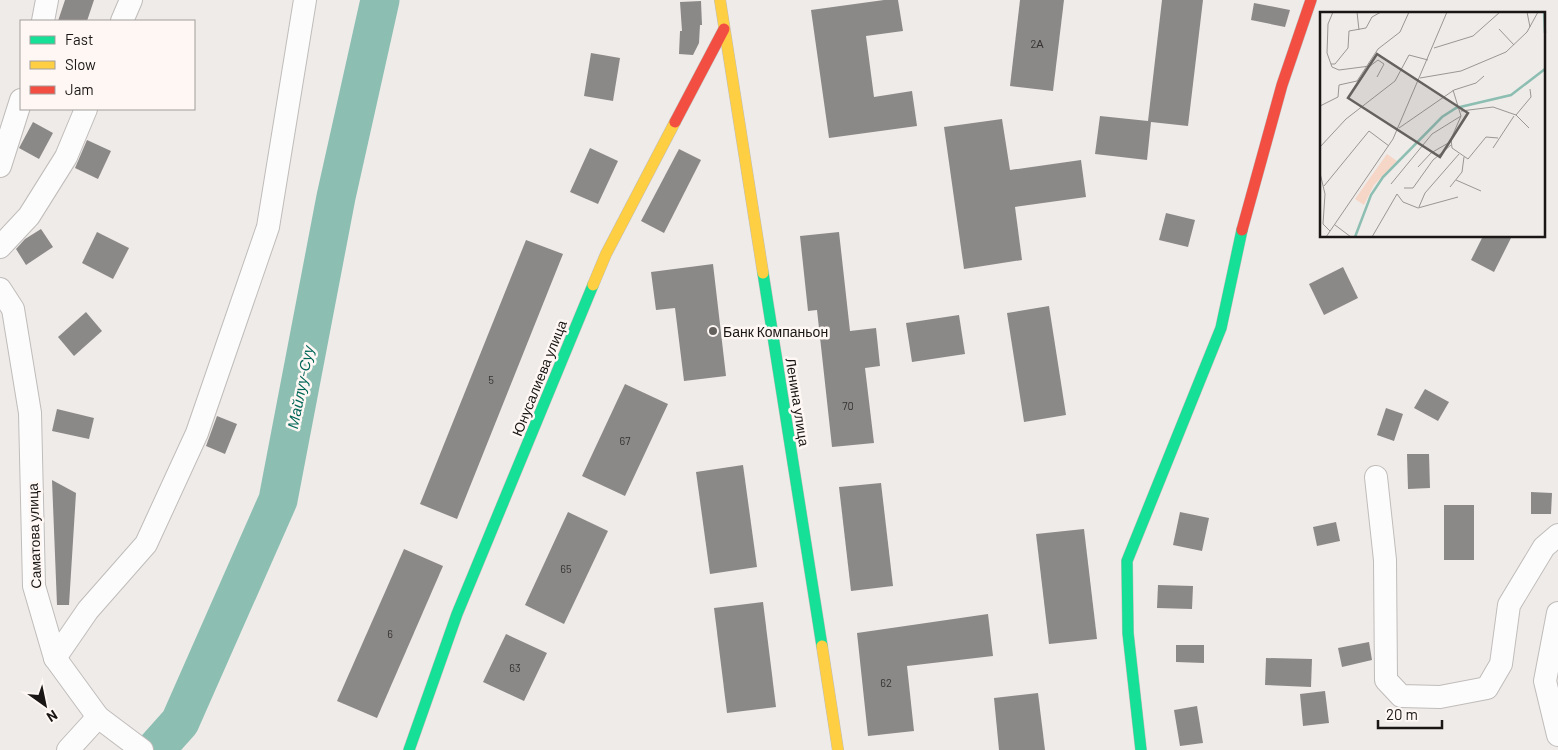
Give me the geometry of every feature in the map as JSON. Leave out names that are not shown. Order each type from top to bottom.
[{"type":"street","points":[[43,20],[47,0]]},
{"type":"street","points":[[122,20],[131,0]]},
{"type":"street","points":[[55,658],[88,610],[146,544],[197,433],[268,227],[305,0]]},
{"type":"street","name":"Ленина улица","points":[[720,0],[838,750]]},
{"type":"street","points":[[1141,750],[1128,633],[1127,561],[1221,328],[1245,218],[1282,85],[1311,0]]},
{"type":"street","name":"Юнусалиева улица","points":[[409,750],[457,614],[606,254],[724,29]]},
{"type":"street","points":[[0,166],[20,103]]},
{"type":"street","points":[[0,247],[29,216],[66,157],[86,110]]},
{"type":"street","name":"Саматова улица","points":[[0,289],[12,310],[30,413],[34,586],[55,658],[98,717],[142,750]]},
{"type":"street","points":[[1376,477],[1385,560],[1386,680],[1401,696],[1440,697],[1487,688],[1500,664],[1509,605],[1544,546],[1558,535]]},
{"type":"street","points":[[1558,613],[1545,681],[1558,735]]},
{"type":"street","points":[[68,750],[98,717]]},
{"type":"building","points":[[65,0],[94,0],[87,20],[58,20]]},
{"type":"building","points":[[884,0],[898,0],[903,31],[866,36],[874,97],[912,91],[917,126],[829,138],[811,10]]},
{"type":"building","points":[[1020,0],[1064,0],[1053,91],[1010,86]]},
{"type":"building","points":[[1162,0],[1203,0],[1188,126],[1151,122],[1147,160],[1095,154],[1100,116],[1148,121]]},
{"type":"building","points":[[701,1],[702,25],[700,25],[699,43],[693,55],[679,54],[680,31],[682,31],[680,2]]},
{"type":"building","points":[[1254,3],[1290,10],[1285,27],[1251,20]]},
{"type":"building","points":[[591,53],[620,58],[613,101],[584,96]]},
{"type":"building","points":[[1002,119],[1010,170],[1081,160],[1086,197],[1015,207],[1022,260],[964,269],[944,127]]},
{"type":"building","points":[[33,122],[53,133],[39,159],[19,148]]},
{"type":"building","points":[[87,140],[111,151],[98,179],[75,168]]},
{"type":"building","points":[[590,148],[618,161],[598,204],[570,192]]},
{"type":"building","points":[[679,149],[701,160],[664,233],[641,221]]},
{"type":"building","points":[[1166,213],[1195,220],[1188,247],[1159,240]]},
{"type":"building","points":[[41,229],[53,247],[26,265],[16,249],[25,239]]},
{"type":"building","points":[[97,232],[129,248],[113,279],[82,263]]},
{"type":"building","points":[[839,232],[850,331],[876,328],[880,366],[865,368],[874,443],[832,447],[817,310],[808,311],[800,236]]},
{"type":"building","points":[[1482,238],[1511,238],[1494,272],[1471,260]]},
{"type":"building","points":[[526,240],[563,254],[457,519],[420,504]]},
{"type":"building","points":[[713,264],[726,376],[684,381],[675,308],[656,310],[651,272]]},
{"type":"building","points":[[1343,267],[1358,298],[1324,315],[1309,284]]},
{"type":"building","points":[[1049,306],[1066,415],[1024,422],[1007,313]]},
{"type":"building","points":[[86,312],[102,331],[74,356],[58,337]]},
{"type":"building","points":[[959,315],[965,354],[912,362],[906,323]]},
{"type":"building","points":[[625,384],[668,404],[625,496],[582,476]]},
{"type":"building","points":[[1425,389],[1449,402],[1438,421],[1414,408]]},
{"type":"building","points":[[1386,408],[1403,414],[1394,441],[1377,435]]},
{"type":"building","points":[[57,409],[94,418],[89,439],[52,431]]},
{"type":"building","points":[[217,416],[237,424],[225,454],[206,446]]},
{"type":"building","points":[[1407,454],[1429,454],[1430,488],[1408,489]]},
{"type":"building","points":[[743,465],[757,567],[710,574],[696,472]]},
{"type":"building","points":[[52,480],[76,493],[69,605],[57,605]]},
{"type":"building","points":[[881,483],[893,586],[851,591],[839,487]]},
{"type":"building","points":[[1531,492],[1552,493],[1551,514],[1531,514]]},
{"type":"building","points":[[1444,505],[1474,505],[1474,560],[1444,560]]},
{"type":"building","points":[[568,512],[608,531],[564,624],[525,605]]},
{"type":"building","points":[[1180,512],[1209,518],[1202,551],[1173,545]]},
{"type":"building","points":[[1336,522],[1340,541],[1317,546],[1313,527]]},
{"type":"building","points":[[1084,529],[1097,639],[1049,644],[1036,534]]},
{"type":"building","points":[[404,549],[443,566],[377,718],[337,701]]},
{"type":"building","points":[[1158,585],[1193,586],[1192,609],[1157,608]]},
{"type":"building","points":[[763,602],[776,707],[727,713],[714,608]]},
{"type":"building","points":[[988,614],[993,656],[907,666],[914,731],[868,736],[857,633]]},
{"type":"building","points":[[506,634],[547,653],[524,701],[483,682]]},
{"type":"building","points":[[1369,642],[1372,660],[1342,667],[1338,648]]},
{"type":"building","points":[[1176,645],[1204,645],[1204,663],[1176,662]]},
{"type":"building","points":[[1266,658],[1312,659],[1311,687],[1265,685]]},
{"type":"building","points":[[1325,691],[1329,723],[1303,726],[1300,694]]},
{"type":"building","points":[[1038,693],[1045,750],[999,750],[994,698]]},
{"type":"building","points":[[1197,706],[1203,743],[1180,746],[1174,710]]},
{"type":"waterway","name":"Майлуу-Суу","points":[[155,750],[180,722],[278,500],[336,197],[380,0]]},
{"type":"traffic: fast","points":[[1141,750],[1128,633],[1127,561],[1221,328],[1242,230]]},
{"type":"traffic: fast","points":[[763,273],[822,646]]},
{"type":"traffic: fast","points":[[409,750],[457,614],[593,285]]},
{"type":"traffic: slow","points":[[720,0],[763,273]]},
{"type":"traffic: slow","points":[[593,285],[606,254],[675,122]]},
{"type":"traffic: slow","points":[[822,646],[838,750]]},
{"type":"traffic: jam","points":[[1242,230],[1282,85],[1311,0]]},
{"type":"traffic: jam","points":[[675,122],[724,29]]},
{"type":"place","name":"Банк Компаньон","points":[[713,331]]}]
